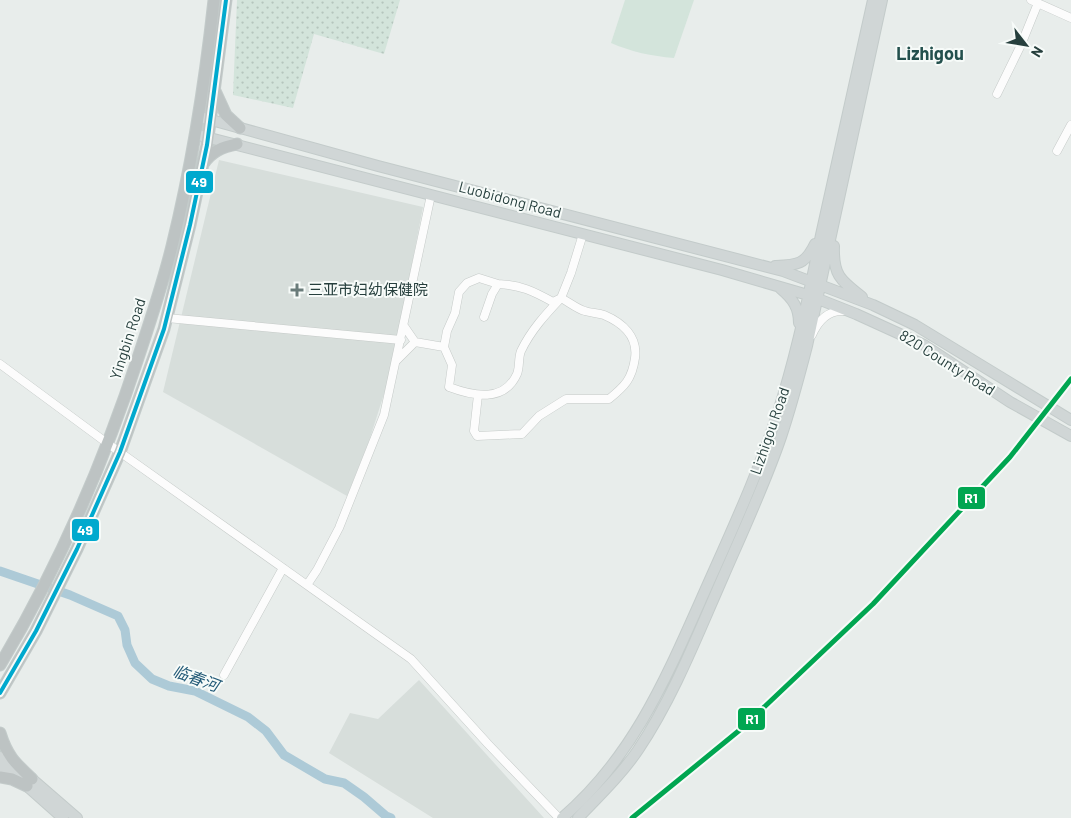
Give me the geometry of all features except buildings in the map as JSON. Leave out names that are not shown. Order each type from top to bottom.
[{"type":"highway","name":"Yingbin Road","points":[[0,665],[53,566],[90,488],[144,341],[172,246],[195,134],[206,73],[214,0]]},
{"type":"highway","name":"Yingbin Road","points":[[0,693],[65,572],[120,452],[167,318],[208,137],[226,0]]},
{"type":"highway","points":[[214,90],[226,115],[240,128]]},
{"type":"highway","points":[[202,165],[216,150],[224,146],[237,144]]},
{"type":"highway","points":[[0,733],[4,746],[14,763],[29,782]]},
{"type":"highway","points":[[0,777],[29,782]]},
{"type":"main road","name":"Lizhigou Road","points":[[578,818],[613,782],[637,751],[657,719],[677,680],[738,543],[777,447],[794,398],[807,346],[813,297],[873,0]]},
{"type":"main road","name":"Lizhigou Road","points":[[828,226],[882,0]]},
{"type":"main road","name":"Luobidong Road","points":[[198,116],[783,271],[816,283]]},
{"type":"main road","name":"Luobidong Road","points":[[195,134],[722,270],[813,297]]},
{"type":"main road","points":[[762,266],[800,264],[809,257],[828,226]]},
{"type":"main road","points":[[828,226],[836,272],[844,283],[872,305]]},
{"type":"main road","points":[[722,270],[748,269],[751,265],[747,262]]},
{"type":"main road","points":[[767,283],[781,289],[792,298],[799,314],[799,331]]},
{"type":"main road","name":"820 County Road","points":[[816,283],[872,305],[914,325],[1071,420]]},
{"type":"main road","name":"Lizhigou Road","points":[[561,818],[595,787],[628,745],[648,714],[668,675],[770,435],[784,395],[799,331],[813,297]]},
{"type":"main road","name":"820 County Road","points":[[813,297],[849,311],[924,346],[1010,402],[1071,436]]},
{"type":"main road","points":[[0,757],[29,782],[77,818]]},
{"type":"main road","points":[[0,767],[29,782],[63,818]]},
{"type":"street","points":[[997,94],[1021,45],[1034,2],[1071,18]]},
{"type":"street","points":[[1057,151],[1071,125]]},
{"type":"street","points":[[307,585],[339,528],[384,415],[431,195]]},
{"type":"street","points":[[561,298],[553,302],[515,284],[498,284],[479,278],[467,283],[460,292],[455,313],[447,331],[444,347],[452,365],[449,387],[472,395],[484,396],[503,391],[513,383],[518,371],[520,353],[544,315],[561,298],[583,234]]},
{"type":"street","points":[[484,317],[492,294],[498,284]]},
{"type":"street","points":[[478,395],[474,431],[477,436],[522,434],[539,416],[566,399],[609,399],[625,386],[633,370],[636,350],[633,337],[622,326],[604,315],[584,311],[561,298]]},
{"type":"street","points":[[807,346],[814,329],[824,317],[834,310],[849,311]]},
{"type":"street","points":[[167,318],[401,340]]},
{"type":"street","points":[[404,326],[415,342],[444,347]]},
{"type":"street","points":[[397,360],[415,342]]},
{"type":"street","points":[[0,364],[107,444],[411,658],[488,744],[561,818]]},
{"type":"street","points":[[224,675],[283,568]]},
{"type":"shaded area","points":[[237,0],[400,0],[384,54],[314,34],[293,108],[233,95]]},
{"type":"shaded area","points":[[625,0],[694,0],[674,58],[642,53],[611,43]]},
{"type":"shaded area","name":"三亚市妇幼保健院","points":[[219,160],[423,207],[391,372],[369,441],[347,496],[163,392]]},
{"type":"shaded area","points":[[419,680],[544,818],[433,818],[329,753],[350,713],[378,719]]},
{"type":"waterway","name":"临春河","points":[[0,571],[70,595],[118,616],[125,630],[127,645],[135,663],[152,679],[169,686],[195,691],[248,717],[266,731],[284,755],[325,779],[344,783],[391,818]]},
{"type":"transit line","name":"49","points":[[0,693],[36,631],[77,549],[120,452],[164,329],[190,225],[207,145],[226,0]]},
{"type":"transit line","name":"R1","points":[[632,818],[741,729],[873,604],[1010,457],[1071,379]]},
{"type":"place","name":"三亚市妇幼保健院","points":[[297,290]]},
{"type":"district","name":"Lizhigou","points":[[930,54]]}]
